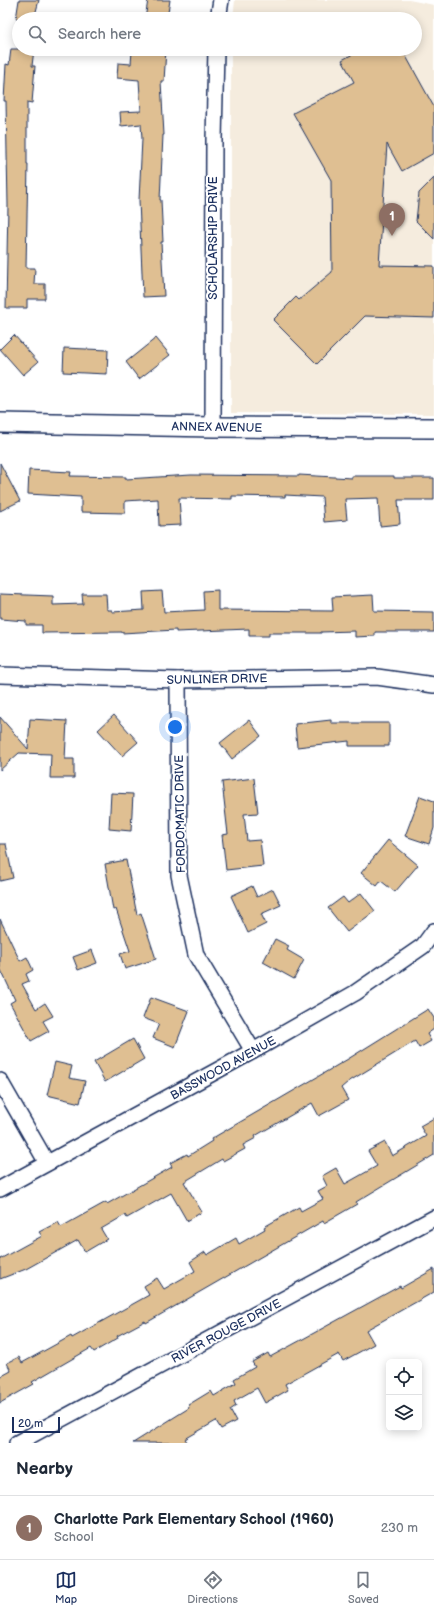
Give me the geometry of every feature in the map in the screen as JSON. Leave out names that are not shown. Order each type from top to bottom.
[{"type":"street","points":[[219,12],[221,0]]},
{"type":"street","name":"SCHOLARSHIP DRIVE","points":[[213,427],[214,140],[216,56]]},
{"type":"street","name":"ANNEX AVENUE","points":[[0,423],[213,427],[434,428]]},
{"type":"street","name":"SUNLINER DRIVE","points":[[0,675],[178,680],[376,677],[434,684]]},
{"type":"street","name":"FORDOMATIC DRIVE","points":[[178,680],[179,875],[196,955],[253,1052]]},
{"type":"street","name":"BASSWOOD AVENUE","points":[[0,1189],[253,1052],[355,993],[423,946],[434,931]]},
{"type":"street","points":[[0,1081],[47,1164]]},
{"type":"street","name":"RIVER ROUGE DRIVE","points":[[17,1443],[434,1218]]},
{"type":"shaded area","points":[[235,0],[409,0],[434,5],[434,414],[231,413],[231,56],[422,56],[422,12],[234,12]]},
{"type":"building","points":[[19,0],[39,0],[36,12],[17,12]]},
{"type":"building","points":[[148,0],[170,0],[168,12],[146,12]]},
{"type":"building","points":[[12,49],[12,56],[33,56],[32,66],[35,66],[32,103],[27,102],[28,164],[26,268],[35,268],[34,284],[45,284],[45,299],[27,299],[27,308],[6,308],[8,205],[6,101],[4,101],[6,64],[9,65]]},
{"type":"building","points":[[132,56],[166,56],[164,81],[161,81],[164,135],[160,200],[163,242],[161,242],[164,296],[143,297],[139,200],[142,139],[141,124],[121,126],[120,112],[141,111],[139,80],[117,78],[118,63],[131,64]]},
{"type":"building","points":[[349,56],[406,56],[434,107],[434,153],[402,171],[387,144],[379,265],[434,266],[434,318],[365,316],[317,364],[273,320],[296,297],[299,300],[332,272],[331,180],[293,113],[354,82],[342,60]]},
{"type":"building","points":[[434,178],[434,239],[416,221],[419,193]]},
{"type":"building","points":[[14,335],[38,362],[23,375],[0,349]]},
{"type":"building","points":[[156,338],[170,355],[139,379],[126,362]]},
{"type":"building","points":[[64,348],[108,350],[107,374],[63,372]]},
{"type":"building","points":[[0,463],[20,501],[0,511]]},
{"type":"building","points":[[29,470],[71,472],[70,476],[126,477],[126,479],[191,475],[299,475],[352,478],[352,476],[394,476],[394,478],[434,478],[434,500],[398,500],[400,524],[380,526],[378,498],[345,499],[347,520],[324,522],[322,497],[285,495],[285,497],[232,496],[232,499],[179,498],[181,525],[159,526],[158,499],[125,501],[125,513],[81,512],[81,497],[28,494]]},
{"type":"building","points":[[218,590],[218,610],[333,611],[332,597],[373,595],[374,611],[434,612],[434,632],[375,632],[375,636],[355,637],[355,631],[321,633],[269,633],[269,636],[249,636],[249,629],[176,632],[176,630],[122,633],[42,633],[42,625],[26,625],[26,621],[0,619],[0,594],[53,596],[53,605],[83,604],[82,594],[106,594],[107,610],[112,610],[112,612],[144,610],[143,592],[162,591],[164,612],[204,610],[203,591]]},
{"type":"building","points":[[114,715],[138,742],[122,756],[98,730]]},
{"type":"building","points":[[0,717],[28,749],[30,719],[67,721],[65,759],[74,759],[74,778],[50,778],[51,754],[19,753],[0,770]]},
{"type":"building","points":[[249,720],[261,736],[232,759],[220,743]]},
{"type":"building","points":[[331,720],[331,723],[389,723],[389,746],[349,746],[349,741],[297,747],[295,724]]},
{"type":"building","points":[[254,778],[258,813],[244,814],[247,841],[260,840],[263,866],[226,870],[222,835],[228,834],[222,782]]},
{"type":"building","points":[[111,793],[133,794],[131,831],[109,829]]},
{"type":"building","points":[[420,796],[434,801],[434,828],[429,844],[405,836]]},
{"type":"building","points":[[388,840],[418,865],[395,892],[381,881],[377,886],[361,873]]},
{"type":"building","points":[[0,844],[6,844],[13,878],[0,881]]},
{"type":"building","points":[[126,860],[137,915],[141,913],[156,959],[125,969],[120,954],[130,951],[116,909],[113,910],[105,864]]},
{"type":"building","points":[[252,886],[257,897],[273,889],[281,905],[261,914],[266,924],[248,933],[231,896]]},
{"type":"building","points":[[361,893],[375,911],[347,932],[328,908],[343,897],[348,903]]},
{"type":"building","points":[[0,919],[20,961],[27,957],[33,970],[26,974],[29,981],[22,984],[36,1009],[45,1003],[53,1016],[43,1021],[49,1031],[31,1041],[10,1003],[15,1000],[0,968]]},
{"type":"building","points":[[275,939],[289,946],[287,950],[304,960],[294,979],[263,962]]},
{"type":"building","points":[[92,950],[97,963],[78,970],[73,957]]},
{"type":"building","points":[[151,997],[189,1011],[175,1047],[153,1038],[159,1024],[143,1018]]},
{"type":"building","points":[[428,1009],[434,1018],[434,1029],[427,1034],[431,1041],[419,1048],[415,1041],[348,1082],[341,1088],[348,1100],[319,1116],[312,1103],[255,1136],[256,1138],[243,1145],[245,1149],[223,1161],[222,1159],[184,1182],[202,1212],[187,1221],[171,1193],[127,1218],[125,1215],[101,1229],[107,1239],[85,1252],[78,1240],[26,1269],[0,1279],[0,1259],[42,1236],[39,1232],[58,1222],[61,1227],[106,1202],[107,1204],[172,1167],[170,1163],[187,1154],[188,1156],[212,1141],[211,1139],[348,1059]]},
{"type":"building","points":[[133,1039],[144,1059],[105,1082],[94,1062]]},
{"type":"building","points":[[55,1062],[72,1066],[69,1078],[85,1081],[80,1103],[47,1095]]},
{"type":"building","points":[[434,1118],[434,1155],[324,1223],[323,1221],[146,1323],[145,1321],[117,1336],[118,1338],[94,1352],[91,1348],[32,1382],[34,1384],[0,1403],[0,1377],[11,1371],[7,1363],[19,1357],[22,1363],[71,1336],[72,1338],[149,1295],[144,1286],[157,1278],[164,1289],[195,1271],[190,1262],[205,1252],[207,1255],[236,1238],[239,1244],[265,1229],[264,1227],[299,1207],[301,1211],[323,1199],[318,1191],[327,1186],[322,1176],[336,1168],[345,1184],[377,1166],[368,1151],[385,1142],[392,1156],[426,1136],[420,1126]]},
{"type":"building","points":[[434,1269],[434,1292],[366,1330],[374,1344],[343,1361],[339,1354],[285,1384],[288,1390],[265,1403],[257,1388],[234,1401],[236,1406],[230,1410],[236,1421],[221,1429],[216,1421],[185,1439],[188,1443],[133,1443],[189,1408],[188,1405],[211,1391],[214,1396],[236,1383],[234,1379],[255,1367],[252,1362],[268,1353],[270,1357]]},
{"type":"place","name":"Charlotte Park Elementary School (1960)","points":[[392,236]]}]
